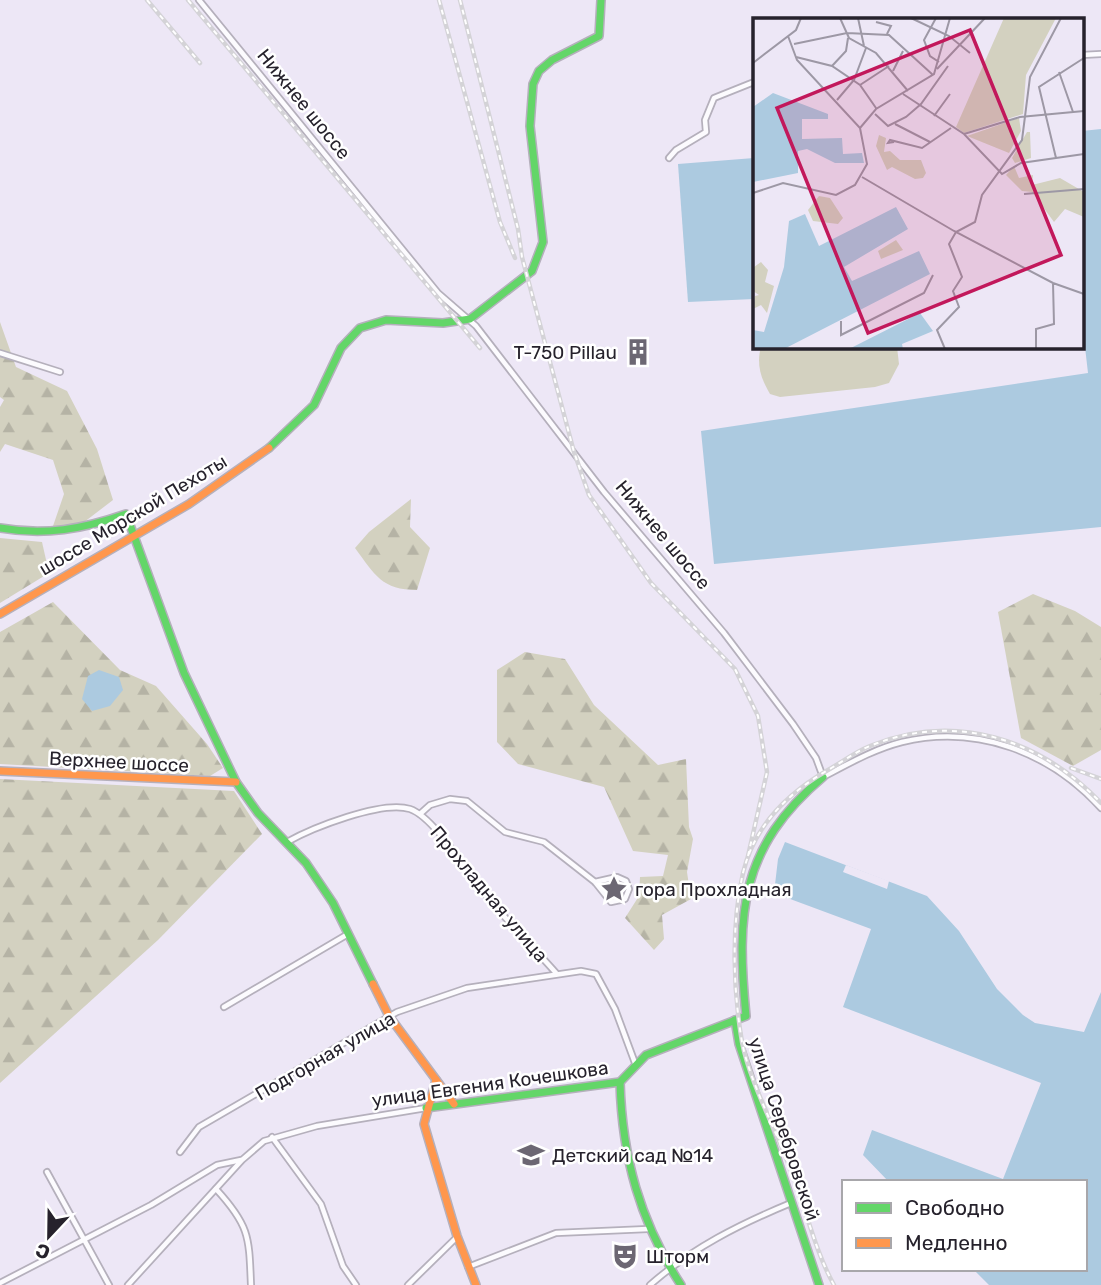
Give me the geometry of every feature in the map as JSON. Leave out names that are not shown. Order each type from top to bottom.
[{"type":"street","name":"Нижнее шоссе","points":[[199,0],[438,293],[470,318],[604,492],[724,633],[793,724],[816,758],[823,777]]},
{"type":"street","points":[[470,318],[528,277],[541,253],[542,220],[529,113],[531,85],[548,63],[599,36],[601,0]]},
{"type":"street","points":[[669,158],[676,149],[706,132],[705,120],[714,98],[753,82]]},
{"type":"street","name":"шоссе Морской Пехоты","points":[[0,614],[223,482],[296,425],[324,390],[337,354],[358,329],[384,320],[440,323],[470,318]]},
{"type":"street","points":[[0,353],[60,372]]},
{"type":"street","points":[[0,528],[47,535],[82,530],[127,514],[184,673],[236,782],[258,813],[306,863],[333,903],[389,1016],[454,1104]]},
{"type":"street","name":"улица Серебровской","points":[[819,1285],[739,1044],[735,1020],[746,1016],[741,977],[743,926],[751,869],[780,815],[823,777],[901,742],[958,737],[1011,746],[1038,757],[1069,777],[1101,808]]},
{"type":"street","name":"Верхнее шоссе","points":[[0,771],[236,782]]},
{"type":"street","points":[[287,842],[302,834],[375,810],[410,809],[420,814],[430,805],[450,799],[467,801],[505,832],[544,842],[595,882],[611,902],[625,899],[629,889],[626,881],[618,877],[595,882]]},
{"type":"street","name":"Прохладная улица","points":[[420,814],[485,894],[557,974]]},
{"type":"street","points":[[224,1007],[348,934]]},
{"type":"street","name":"Подгорная улица","points":[[180,1152],[199,1127],[389,1016],[467,988],[581,971],[596,974],[615,1009],[635,1063]]},
{"type":"street","name":"улица Евгения Кочешкова","points":[[242,1160],[257,1145],[272,1137],[317,1126],[426,1108],[620,1082],[635,1063],[656,1050],[735,1020]]},
{"type":"street","points":[[436,1080],[426,1108],[424,1124],[457,1236],[476,1285]]},
{"type":"street","points":[[620,1082],[620,1108],[628,1165],[648,1229],[681,1285]]},
{"type":"street","points":[[272,1137],[321,1204],[343,1266],[356,1285]]},
{"type":"street","points":[[128,1285],[242,1160]]},
{"type":"street","points":[[0,1283],[7,1283],[217,1165],[242,1160]]},
{"type":"street","points":[[47,1172],[83,1241],[110,1285]]},
{"type":"street","points":[[216,1189],[233,1208],[249,1237],[251,1285]]},
{"type":"street","points":[[650,1285],[669,1268],[734,1227],[791,1202]]},
{"type":"street","points":[[468,1268],[556,1233],[648,1229]]},
{"type":"street","points":[[408,1285],[457,1236]]},
{"type":"green space","points":[[0,322],[16,367],[67,391],[97,449],[113,500],[79,526],[53,526],[64,494],[53,460],[5,444],[0,452],[0,407],[4,400],[0,397]]},
{"type":"green space","points":[[761,348],[897,348],[899,364],[889,383],[875,387],[780,397],[770,394],[762,377]]},
{"type":"green space","points":[[411,499],[410,527],[430,548],[417,590],[387,584],[374,573],[355,548],[369,532]]},
{"type":"green space","points":[[0,538],[42,542],[49,573],[0,603]]},
{"type":"green space","points":[[1033,594],[1075,611],[1101,627],[1101,750],[1073,766],[1021,738],[998,612]]},
{"type":"green space","points":[[53,602],[120,670],[156,686],[207,744],[223,768],[210,776],[0,764],[0,632]]},
{"type":"green space","points":[[525,652],[565,659],[594,705],[658,765],[686,759],[689,827],[693,839],[687,872],[691,899],[662,915],[664,939],[654,950],[625,918],[639,896],[640,877],[663,876],[668,855],[633,851],[604,787],[518,764],[497,742],[497,670]]},
{"type":"green space","points":[[0,779],[234,791],[262,834],[158,940],[0,1083]]},
{"type":"water","points":[[1101,129],[1101,527],[714,564],[701,431],[1088,373],[1084,338],[1084,131]]},
{"type":"water","points":[[753,158],[753,299],[688,302],[678,164]]},
{"type":"water","points":[[99,670],[119,677],[123,690],[110,706],[92,711],[82,699],[88,676]]},
{"type":"water","points":[[785,842],[927,896],[959,931],[997,989],[1035,1023],[1084,1032],[1101,992],[1101,1285],[989,1285],[975,1271],[1087,1271],[1087,1180],[887,1180],[863,1155],[872,1130],[1003,1179],[1041,1083],[843,1007],[871,929],[774,893],[778,859]]},
{"type":"pier","points":[[846,865],[889,881],[887,889],[843,872]]},
{"type":"railway","points":[[147,0],[200,63]]},
{"type":"railway","points":[[188,0],[480,348]]},
{"type":"railway","points":[[439,0],[500,222],[515,258]]},
{"type":"railway","points":[[460,0],[518,229],[522,257],[574,452],[589,495],[651,583],[735,669],[758,716],[767,772],[748,856]]},
{"type":"railway","points":[[834,1285],[816,1245],[787,1160],[751,1075],[742,1042],[735,979],[735,936],[743,873],[755,840],[786,800],[813,779],[870,746],[902,736],[933,731],[995,737],[1024,748],[1051,762],[1101,803]]},
{"type":"railway","points":[[1071,768],[1101,779]]},
{"type":"traffic: fast","points":[[269,448],[314,405],[341,348],[360,328],[386,320],[443,323],[470,319],[532,271],[543,242],[530,126],[533,84],[539,71],[552,60],[599,36],[601,0]]},
{"type":"traffic: fast","points":[[0,528],[64,530],[126,514],[184,673],[236,782],[258,813],[306,863],[333,903],[373,984]]},
{"type":"traffic: fast","points":[[426,1108],[620,1082],[646,1055],[746,1016],[742,945],[750,884],[760,856],[775,829],[795,803],[823,777]]},
{"type":"traffic: fast","points":[[735,1020],[739,1044],[819,1285]]},
{"type":"traffic: fast","points":[[620,1082],[629,1163],[636,1188],[654,1237],[681,1285]]},
{"type":"traffic: slow","points":[[0,614],[189,504],[269,448]]},
{"type":"traffic: slow","points":[[0,771],[236,782]]},
{"type":"traffic: slow","points":[[373,984],[389,1016],[454,1104]]},
{"type":"traffic: slow","points":[[436,1080],[424,1124],[457,1236],[476,1285]]},
{"type":"place","name":"T-750 Pillau","points":[[638,352]]},
{"type":"place","name":"гора Прохладная","points":[[614,889]]},
{"type":"place","name":"Детский сад №14","points":[[531,1155]]},
{"type":"place","name":"Шторм","points":[[625,1256]]}]
